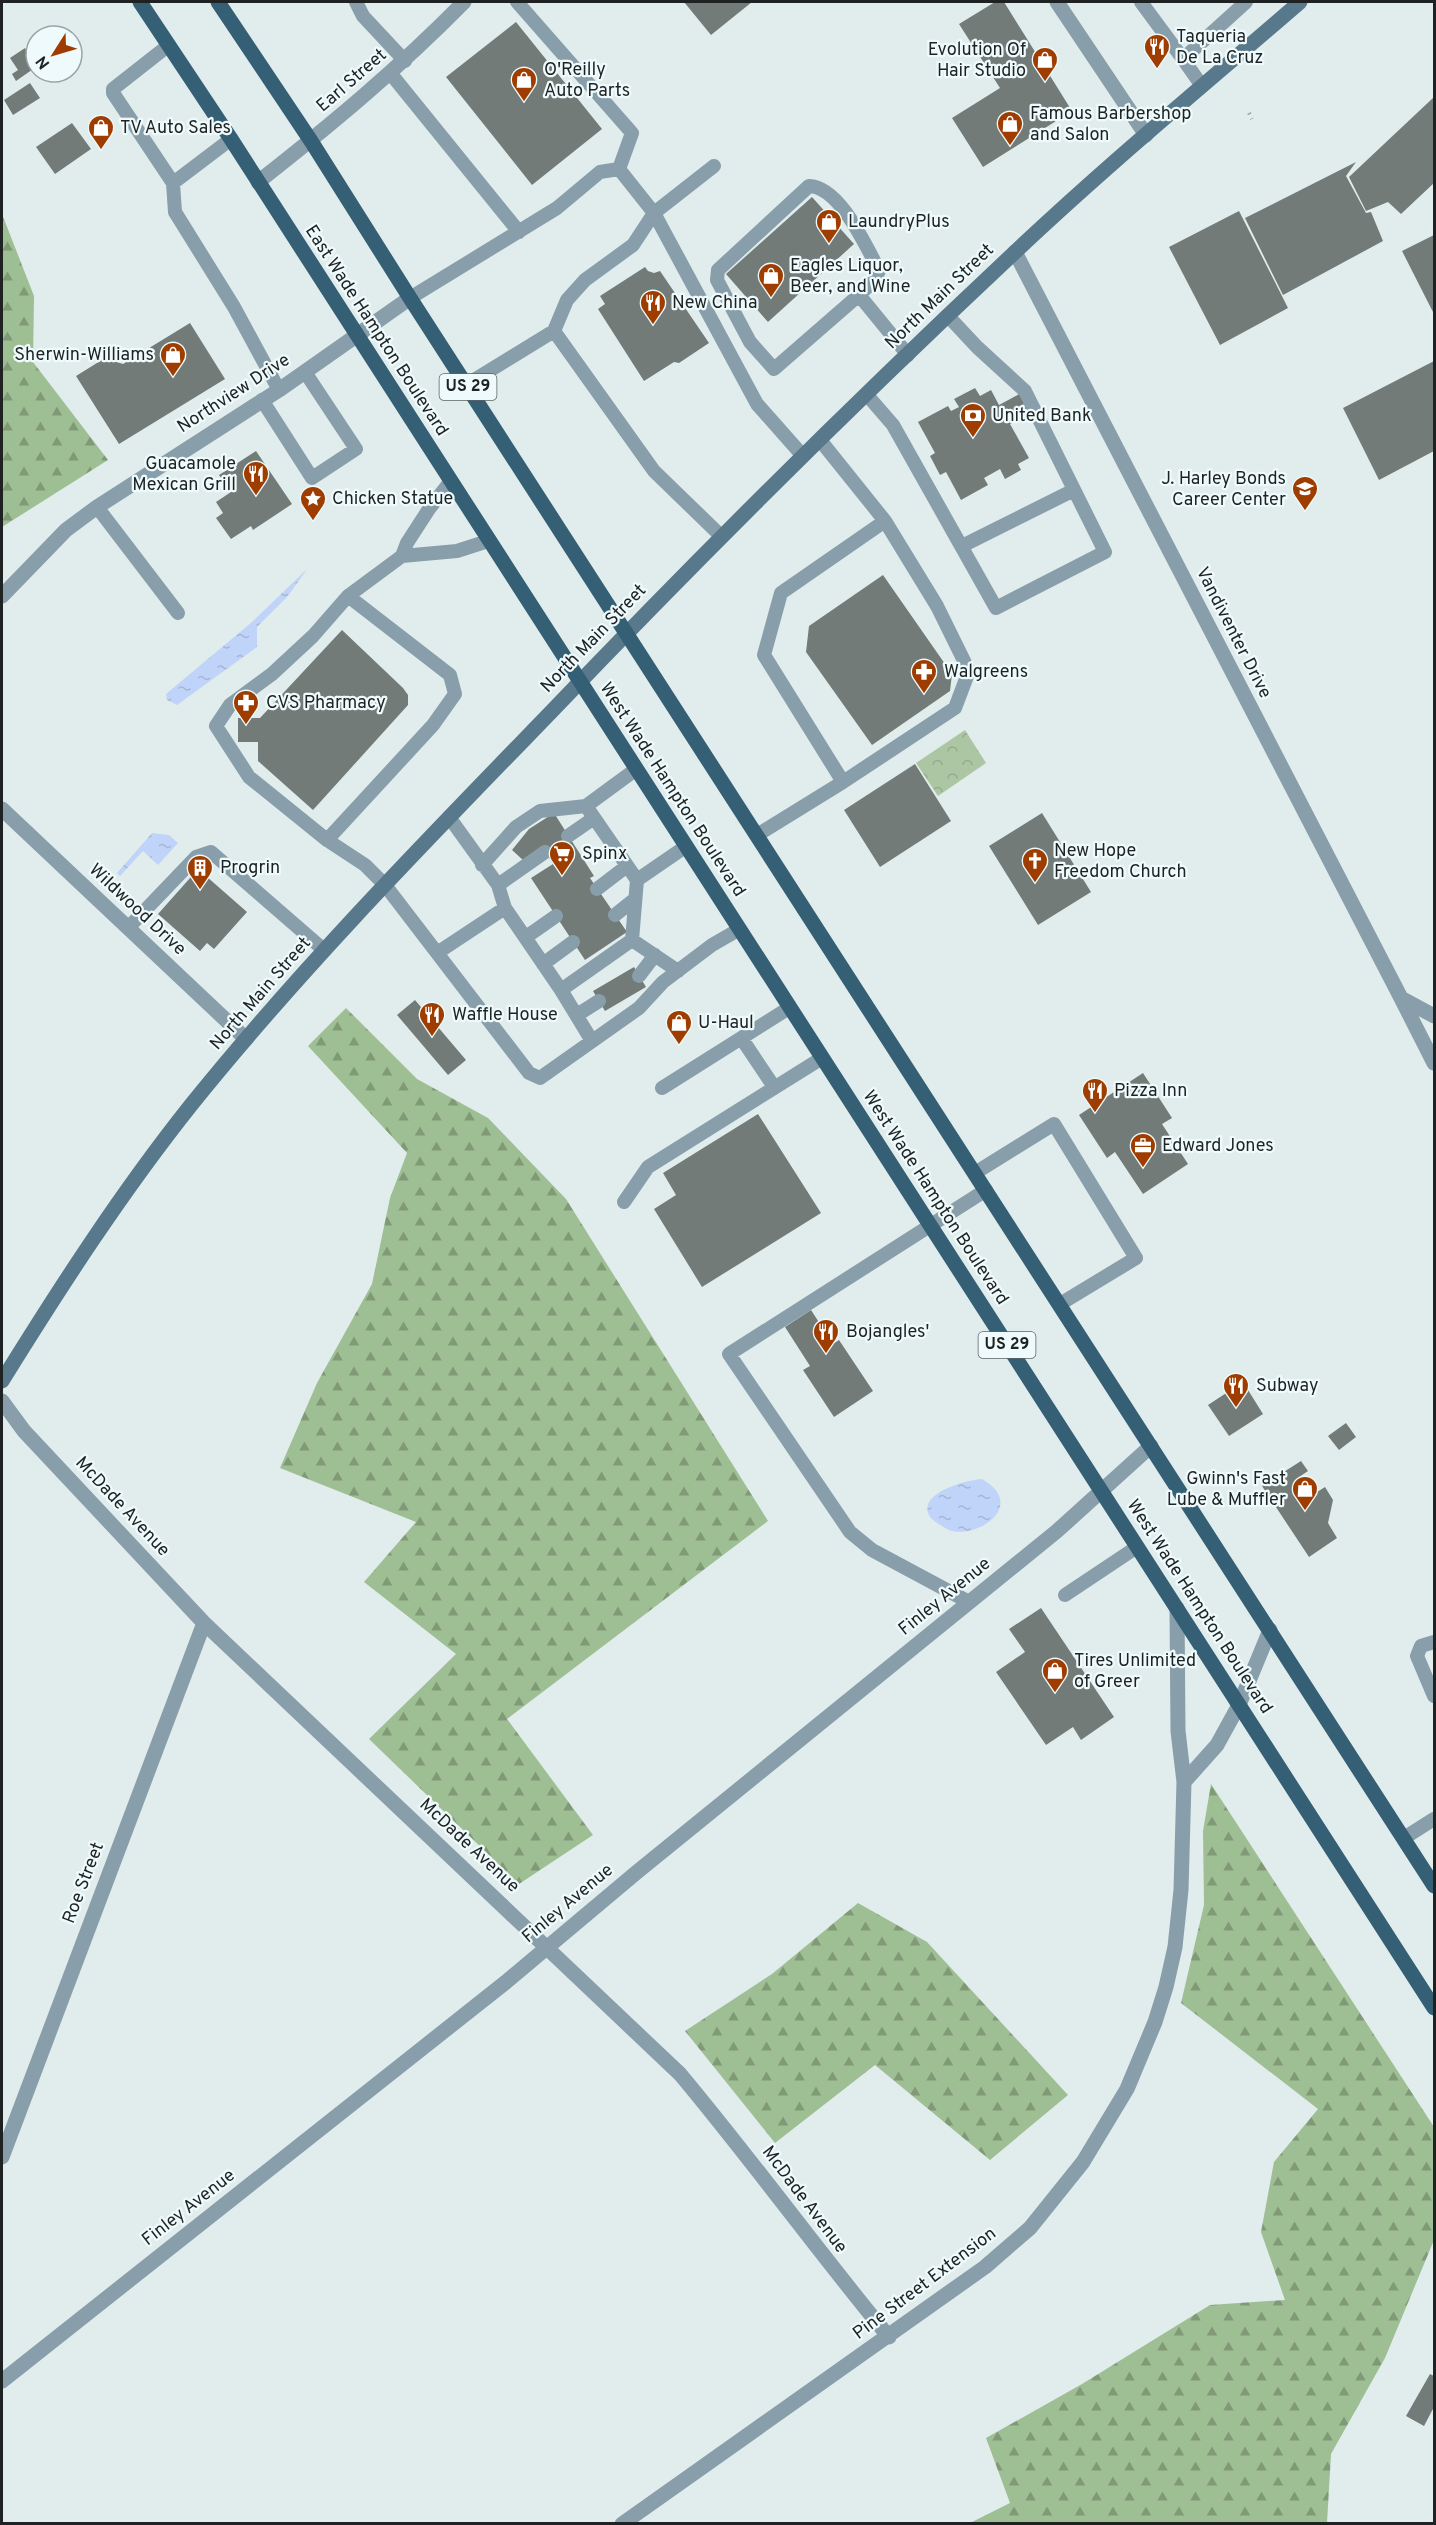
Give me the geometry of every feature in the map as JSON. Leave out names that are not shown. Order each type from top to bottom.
[{"type":"main road","name":"East Wade Hampton Boulevard","points":[[140,2],[231,139],[579,682]]},
{"type":"main road","name":"US 29","points":[[218,2],[311,141],[1434,1886]]},
{"type":"main road","name":"North Main Street","points":[[2,1381],[63,1283],[118,1202],[189,1107],[324,950],[449,817],[721,536],[948,316],[1015,252],[1146,135],[1300,2]]},
{"type":"main road","name":"West Wade Hampton Boulevard","points":[[579,682],[1434,2008]]},
{"type":"street","name":"Earl Street","points":[[258,182],[391,74],[464,2]]},
{"type":"street","points":[[1057,2],[1146,135]]},
{"type":"street","name":"Vandiventer Drive","points":[[1015,252],[1434,1063]]},
{"type":"street","name":"Northview Drive","points":[[2,596],[66,530],[97,507],[279,390],[410,298]]},
{"type":"street","name":"Wildwood Drive","points":[[2,809],[246,1039]]},
{"type":"street","points":[[1401,998],[1434,1016]]},
{"type":"street","name":"McDade Avenue","points":[[2,1401],[24,1431],[204,1623],[680,2073],[824,2259],[889,2337]]},
{"type":"street","name":"Finley Avenue","points":[[2,2381],[497,1990],[1057,1531],[1151,1446]]},
{"type":"street","name":"Pine Street Extension","points":[[622,2523],[889,2337],[985,2267],[1030,2228],[1083,2162],[1126,2089],[1155,2022],[1174,1947],[1181,1890],[1184,1782],[1178,1731],[1177,1608]]},
{"type":"street","name":"Roe Street","points":[[2,2157],[204,1623]]},
{"type":"street","points":[[1184,1782],[1216,1745],[1239,1705],[1270,1630]]},
{"type":"lane","points":[[356,2],[363,16],[405,61]]},
{"type":"lane","points":[[517,2],[632,133],[619,169]]},
{"type":"lane","points":[[1141,2],[1202,86]]},
{"type":"lane","points":[[1183,59],[1246,2]]},
{"type":"lane","points":[[169,45],[113,89],[113,93],[173,183],[175,212],[234,307],[279,390]]},
{"type":"lane","points":[[391,74],[519,231]]},
{"type":"lane","points":[[173,183],[231,139]]},
{"type":"lane","points":[[466,385],[554,332],[567,300],[585,280],[633,245],[654,213],[714,166]]},
{"type":"lane","points":[[619,169],[654,213],[757,404],[803,456]]},
{"type":"lane","points":[[410,298],[557,208],[600,172],[619,169]]},
{"type":"lane","points":[[809,186],[819,186],[841,205],[879,270],[876,279],[859,295],[774,369],[750,342],[717,280],[718,270],[809,186]]},
{"type":"lane","points":[[859,295],[908,355]]},
{"type":"lane","points":[[867,395],[893,425],[996,608],[1105,552],[1025,391],[948,316]]},
{"type":"lane","points":[[554,332],[654,471],[721,536]]},
{"type":"lane","points":[[262,400],[312,478],[356,449],[305,372]]},
{"type":"lane","points":[[757,835],[843,782],[955,708],[969,671],[937,606],[885,521],[820,440]]},
{"type":"lane","points":[[402,556],[407,543],[429,509],[450,482]]},
{"type":"lane","points":[[962,546],[1074,490]]},
{"type":"lane","points":[[97,507],[178,613]]},
{"type":"lane","points":[[843,782],[764,655],[781,593],[885,521]]},
{"type":"lane","points":[[488,541],[457,550],[402,556],[348,596],[313,636],[272,674],[230,705],[216,726],[249,777],[327,840],[365,865],[385,885],[529,1073],[540,1078],[639,1008],[663,982],[738,930]]},
{"type":"lane","points":[[327,840],[433,725],[455,694],[450,675],[348,596]]},
{"type":"lane","points":[[482,865],[516,827],[540,812],[586,806],[635,770]]},
{"type":"lane","points":[[586,806],[637,880],[632,940]]},
{"type":"lane","points":[[449,817],[498,885],[505,908],[561,990],[592,1041]]},
{"type":"lane","points":[[568,836],[594,818]]},
{"type":"lane","points":[[637,880],[685,847]]},
{"type":"lane","points":[[128,928],[196,857],[211,852],[324,950]]},
{"type":"lane","points":[[498,885],[545,852]]},
{"type":"lane","points":[[597,889],[627,866]]},
{"type":"lane","points":[[615,915],[635,899]]},
{"type":"lane","points":[[437,953],[505,908]]},
{"type":"lane","points":[[525,937],[556,916]]},
{"type":"lane","points":[[632,940],[678,971]]},
{"type":"lane","points":[[561,990],[632,940]]},
{"type":"lane","points":[[543,964],[573,942]]},
{"type":"lane","points":[[639,976],[655,955]]},
{"type":"lane","points":[[577,1015],[599,1001]]},
{"type":"lane","points":[[662,1088],[789,1008]]},
{"type":"lane","points":[[742,1039],[774,1087]]},
{"type":"lane","points":[[624,1202],[648,1167],[822,1058]]},
{"type":"lane","points":[[975,1173],[1054,1124],[1136,1258],[1060,1305]]},
{"type":"lane","points":[[969,1602],[872,1550],[850,1532],[729,1354],[986,1190]]},
{"type":"lane","points":[[1065,1594],[1137,1547]]},
{"type":"lane","points":[[1434,1642],[1421,1646],[1417,1656],[1434,1696]]},
{"type":"lane","points":[[1404,1838],[1434,1819]]},
{"type":"path","points":[[1248,113],[1252,119]]},
{"type":"green space","points":[[2,214],[34,296],[33,362],[108,460],[2,527]]},
{"type":"green space","points":[[965,730],[986,763],[938,796],[916,763]]},
{"type":"green space","points":[[346,1008],[417,1079],[488,1118],[566,1199],[768,1521],[507,1719],[593,1835],[519,1884],[369,1739],[456,1654],[364,1582],[416,1522],[280,1468],[317,1383],[372,1284],[390,1198],[407,1153],[308,1046]]},
{"type":"green space","points":[[1211,1784],[1434,2127],[1434,2240],[1385,2358],[1331,2454],[1327,2523],[970,2523],[1010,2503],[986,2438],[1082,2384],[1210,2305],[1285,2300],[1261,2232],[1274,2162],[1318,2109],[1181,2003],[1204,1905],[1203,1831]]},
{"type":"green space","points":[[858,1903],[927,1942],[1068,2095],[990,2160],[875,2065],[775,2143],[685,2031],[772,1974]]},
{"type":"water","points":[[307,569],[288,596],[257,627],[257,647],[177,705],[167,700],[166,694],[252,622]]},
{"type":"water","points":[[152,833],[169,835],[178,843],[158,865],[143,851],[120,876],[117,873]]},
{"type":"water","points":[[982,1479],[996,1490],[1000,1501],[998,1511],[991,1520],[981,1527],[956,1532],[945,1528],[930,1517],[927,1509],[930,1501],[936,1495],[955,1485]]},
{"type":"building","points":[[684,2],[752,2],[711,35]]},
{"type":"building","points":[[995,2],[1004,2],[1072,111],[983,167],[952,118],[1000,88],[959,24]]},
{"type":"building","name":"O'Reilly Auto Parts","points":[[516,22],[602,129],[532,185],[446,77]]},
{"type":"building","points":[[24,49],[24,75],[16,81],[12,74],[18,70],[10,58]]},
{"type":"building","points":[[28,84],[40,98],[13,115],[4,100]]},
{"type":"building","points":[[1434,97],[1434,183],[1401,214],[1388,202],[1366,211],[1349,177]]},
{"type":"building","points":[[72,123],[91,149],[55,174],[36,147]]},
{"type":"building","points":[[1356,162],[1346,176],[1366,213],[1371,212],[1383,241],[1283,295],[1245,218]]},
{"type":"building","points":[[812,197],[854,244],[768,322],[726,274]]},
{"type":"building","points":[[1239,211],[1288,308],[1220,345],[1169,247]]},
{"type":"building","points":[[1434,235],[1434,314],[1402,251]]},
{"type":"building","name":"New China","points":[[645,267],[654,273],[660,271],[709,343],[679,363],[674,362],[644,381],[598,309],[605,304],[600,296]]},
{"type":"building","points":[[190,323],[225,379],[119,444],[76,376],[105,358],[123,364]]},
{"type":"building","points":[[1434,361],[1434,451],[1379,480],[1343,408]]},
{"type":"building","name":"United Bank","points":[[975,388],[980,396],[991,390],[999,405],[1021,393],[1031,413],[1010,424],[1029,458],[1018,464],[1021,470],[1005,479],[1000,469],[984,478],[988,485],[961,500],[946,472],[940,475],[930,456],[935,453],[918,422],[948,406],[951,411],[959,407],[954,399]]},
{"type":"building","name":"Guacamole Mexican Grill","points":[[256,451],[292,504],[253,530],[251,526],[231,539],[216,518],[223,513],[216,502],[231,492],[219,475]]},
{"type":"building","name":"Walgreens","points":[[883,575],[952,674],[950,691],[872,745],[806,652],[809,626]]},
{"type":"building","name":"CVS Pharmacy","points":[[342,630],[403,688],[408,695],[408,705],[313,810],[258,761],[258,742],[238,742],[238,718],[260,718]]},
{"type":"building","points":[[915,764],[951,821],[880,867],[844,810]]},
{"type":"building","points":[[554,813],[594,876],[590,878],[627,932],[585,960],[531,878],[553,864],[545,852],[524,861],[512,850],[529,829]]},
{"type":"building","points":[[1042,813],[1091,892],[1038,925],[989,846]]},
{"type":"building","name":"Progrin","points":[[198,869],[247,912],[214,949],[207,943],[200,951],[158,914]]},
{"type":"building","points":[[634,967],[646,987],[605,1011],[593,991]]},
{"type":"building","name":"Waffle House","points":[[415,1000],[466,1060],[448,1075],[397,1015]]},
{"type":"building","points":[[1143,1073],[1172,1118],[1162,1124],[1188,1164],[1143,1194],[1115,1152],[1107,1158],[1079,1115]]},
{"type":"building","points":[[758,1114],[821,1213],[702,1287],[654,1209],[676,1195],[663,1173]]},
{"type":"building","name":"Bojangles'","points":[[811,1310],[833,1344],[839,1340],[873,1391],[834,1417],[803,1370],[810,1366],[785,1327]]},
{"type":"building","name":"Subway","points":[[1243,1382],[1263,1414],[1229,1436],[1208,1405]]},
{"type":"building","points":[[1346,1423],[1356,1437],[1339,1450],[1328,1436]]},
{"type":"building","name":"Gwinn's Fast Lube & Muffler","points":[[1301,1461],[1308,1471],[1299,1477],[1311,1496],[1325,1487],[1333,1500],[1328,1523],[1337,1538],[1309,1557],[1262,1486]]},
{"type":"building","name":"Tires Unlimited of Greer","points":[[1041,1608],[1114,1717],[1081,1740],[1073,1727],[1046,1745],[996,1672],[1025,1652],[1009,1629]]},
{"type":"building","points":[[1430,2374],[1434,2376],[1434,2407],[1424,2426],[1406,2416]]},
{"type":"place","name":"Taqueria De La Cruz","points":[[1157,70]]},
{"type":"place","name":"Evolution Of Hair Studio","points":[[1045,83]]},
{"type":"place","name":"O'Reilly Auto Parts","points":[[524,103]]},
{"type":"place","name":"Famous Barbershop and Salon","points":[[1010,147]]},
{"type":"place","name":"TV Auto Sales","points":[[101,151]]},
{"type":"place","name":"LaundryPlus","points":[[829,245]]},
{"type":"place","name":"Eagles Liquor, Beer, and Wine","points":[[771,299]]},
{"type":"place","name":"New China","points":[[653,326]]},
{"type":"place","name":"Sherwin-Williams","points":[[173,378]]},
{"type":"place","name":"United Bank","points":[[973,439]]},
{"type":"place","name":"Guacamole Mexican Grill","points":[[256,497]]},
{"type":"place","name":"J. Harley Bonds Career Center","points":[[1305,512]]},
{"type":"place","name":"Chicken Statue","points":[[313,522]]},
{"type":"place","name":"Walgreens","points":[[924,695]]},
{"type":"place","name":"CVS Pharmacy","points":[[246,726]]},
{"type":"place","name":"Spinx","points":[[562,877]]},
{"type":"place","name":"New Hope Freedom Church","points":[[1035,884]]},
{"type":"place","name":"Progrin","points":[[200,891]]},
{"type":"place","name":"Waffle House","points":[[432,1038]]},
{"type":"place","name":"U-Haul","points":[[679,1046]]},
{"type":"place","name":"Pizza Inn","points":[[1095,1114]]},
{"type":"place","name":"Edward Jones","points":[[1143,1169]]},
{"type":"place","name":"Bojangles'","points":[[826,1355]]},
{"type":"place","name":"Subway","points":[[1236,1409]]},
{"type":"place","name":"Gwinn's Fast Lube & Muffler","points":[[1305,1512]]},
{"type":"place","name":"Tires Unlimited of Greer","points":[[1055,1694]]}]
